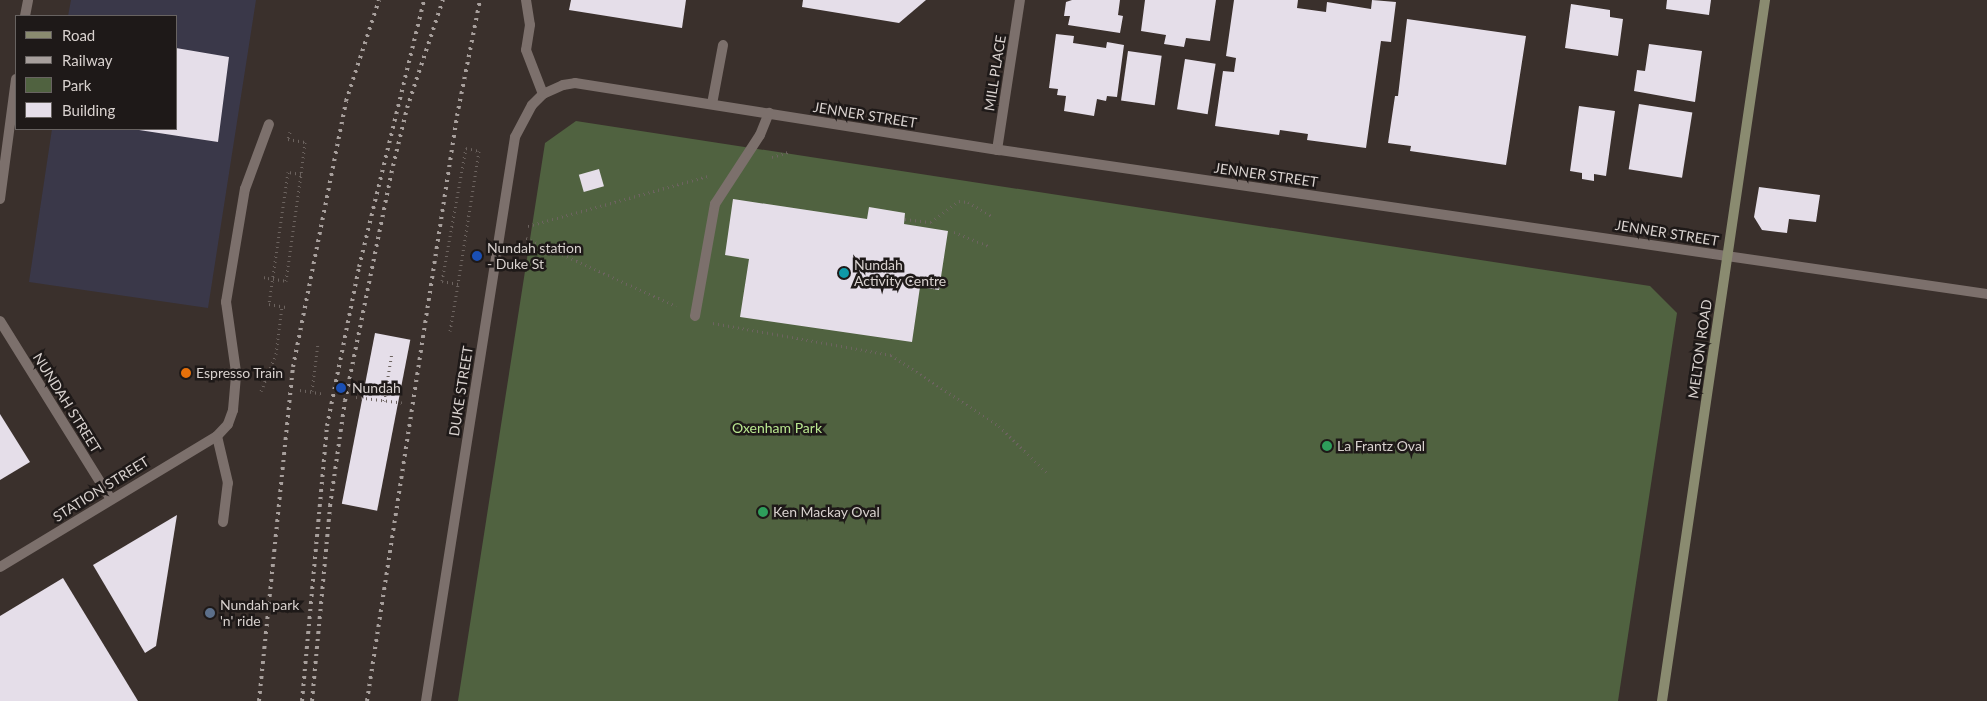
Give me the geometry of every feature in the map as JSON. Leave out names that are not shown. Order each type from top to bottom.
[{"type":"street","points":[[25,15],[28,0]]},
{"type":"street","points":[[526,0],[530,25],[526,50],[543,94]]},
{"type":"street","name":"MILL PLACE","points":[[997,150],[1020,0]]},
{"type":"street","name":"MELTON ROAD","points":[[1662,701],[1765,0]]},
{"type":"street","points":[[712,104],[723,45]]},
{"type":"street","name":"JENNER STREET","points":[[543,94],[575,83],[997,150],[1987,294]]},
{"type":"street","points":[[0,199],[15,86]]},
{"type":"street","name":"DUKE STREET","points":[[426,701],[515,137],[521,122],[543,94]]},
{"type":"street","points":[[0,111],[11,112]]},
{"type":"street","points":[[696,316],[715,204],[760,135],[769,114]]},
{"type":"street","points":[[223,522],[228,483],[217,436],[228,424],[233,410],[236,372],[226,302],[245,189],[269,124]]},
{"type":"street","name":"NUNDAH STREET","points":[[0,322],[111,499]]},
{"type":"street","name":"STATION STREET","points":[[0,567],[217,436]]},
{"type":"path","points":[[266,278],[286,281],[305,142],[288,139],[290,132]]},
{"type":"path","points":[[450,331],[458,284],[479,151],[466,148],[442,281],[458,284]]},
{"type":"path","points":[[528,226],[788,152]]},
{"type":"path","points":[[261,391],[276,354],[284,306],[269,304],[288,172],[301,174]]},
{"type":"path","points":[[904,219],[931,222],[959,201],[968,202],[991,216]]},
{"type":"path","points":[[954,232],[988,246]]},
{"type":"path","points":[[526,238],[707,322],[891,355],[999,426],[1048,474]]},
{"type":"path","points":[[312,391],[318,343]]},
{"type":"path","points":[[384,400],[392,352]]},
{"type":"path","points":[[300,390],[325,394]]},
{"type":"path","points":[[356,397],[406,402]]},
{"type":"shaded area","points":[[71,0],[256,0],[208,308],[29,282],[52,130],[178,130],[178,15],[68,15]]},
{"type":"green space","name":"Oxenham Park","points":[[576,121],[1650,286],[1677,313],[1618,701],[458,701],[545,143]]},
{"type":"building","points":[[571,0],[686,0],[682,28],[569,10]]},
{"type":"building","points":[[803,0],[926,0],[899,23],[802,7]]},
{"type":"building","points":[[1072,0],[1120,0],[1118,15],[1123,16],[1120,33],[1068,25],[1070,16],[1064,16],[1066,2]]},
{"type":"building","points":[[1145,0],[1216,0],[1210,41],[1186,38],[1184,47],[1164,44],[1166,35],[1141,31]]},
{"type":"building","points":[[1234,0],[1298,0],[1297,8],[1326,12],[1327,2],[1371,9],[1372,0],[1396,2],[1391,42],[1381,41],[1366,148],[1307,140],[1308,134],[1280,130],[1279,135],[1215,126],[1223,71],[1234,72],[1236,58],[1226,56]]},
{"type":"building","points":[[1667,0],[1711,0],[1709,15],[1666,9]]},
{"type":"building","points":[[1571,4],[1610,10],[1610,17],[1623,19],[1618,56],[1565,48]]},
{"type":"building","points":[[1407,19],[1526,36],[1506,165],[1410,151],[1411,146],[1388,143],[1395,96],[1398,96]]},
{"type":"building","points":[[1056,34],[1074,36],[1073,43],[1106,48],[1107,42],[1124,45],[1117,97],[1107,96],[1106,101],[1097,99],[1094,116],[1064,111],[1066,96],[1057,95],[1058,89],[1049,88]]},
{"type":"building","points":[[1649,44],[1702,51],[1695,102],[1634,91],[1637,70],[1645,71]]},
{"type":"building","points":[[178,48],[229,57],[218,142],[139,130],[178,130]]},
{"type":"building","points":[[1128,51],[1162,56],[1155,105],[1121,101]]},
{"type":"building","points":[[1185,59],[1216,64],[1208,114],[1177,109]]},
{"type":"building","points":[[1639,104],[1692,112],[1682,178],[1629,169]]},
{"type":"building","points":[[1579,106],[1615,111],[1606,176],[1594,174],[1594,181],[1582,179],[1582,173],[1570,171]]},
{"type":"building","points":[[599,169],[604,186],[584,192],[579,175]]},
{"type":"building","points":[[1759,187],[1820,195],[1816,222],[1789,219],[1787,233],[1762,230],[1754,217]]},
{"type":"building","name":"Nundah Activity Centre","points":[[733,199],[867,219],[869,207],[905,213],[904,224],[948,231],[939,290],[920,287],[912,342],[740,317],[749,259],[725,255]]},
{"type":"building","points":[[375,333],[410,340],[377,511],[342,504]]},
{"type":"building","points":[[0,414],[30,462],[0,480]]},
{"type":"building","points":[[177,515],[156,646],[145,653],[93,565]]},
{"type":"building","points":[[63,578],[138,701],[0,701],[0,616]]},
{"type":"railway","points":[[259,701],[293,367],[346,101],[379,0]]},
{"type":"railway","points":[[302,701],[327,426],[359,267],[424,0]]},
{"type":"railway","points":[[312,701],[330,506],[345,401],[393,166],[407,108],[443,0]]},
{"type":"railway","points":[[367,701],[457,116],[480,0]]},
{"type":"place","name":"Nundah station - Duke St","points":[[477,256]]},
{"type":"place","name":"Nundah Activity Centre","points":[[844,273]]},
{"type":"place","name":"Espresso Train","points":[[186,373]]},
{"type":"place","name":"Nundah","points":[[341,388]]},
{"type":"place","name":"La Frantz Oval","points":[[1327,446]]},
{"type":"place","name":"Ken Mackay Oval","points":[[763,512]]},
{"type":"place","name":"Nundah park 'n' ride","points":[[210,613]]}]
